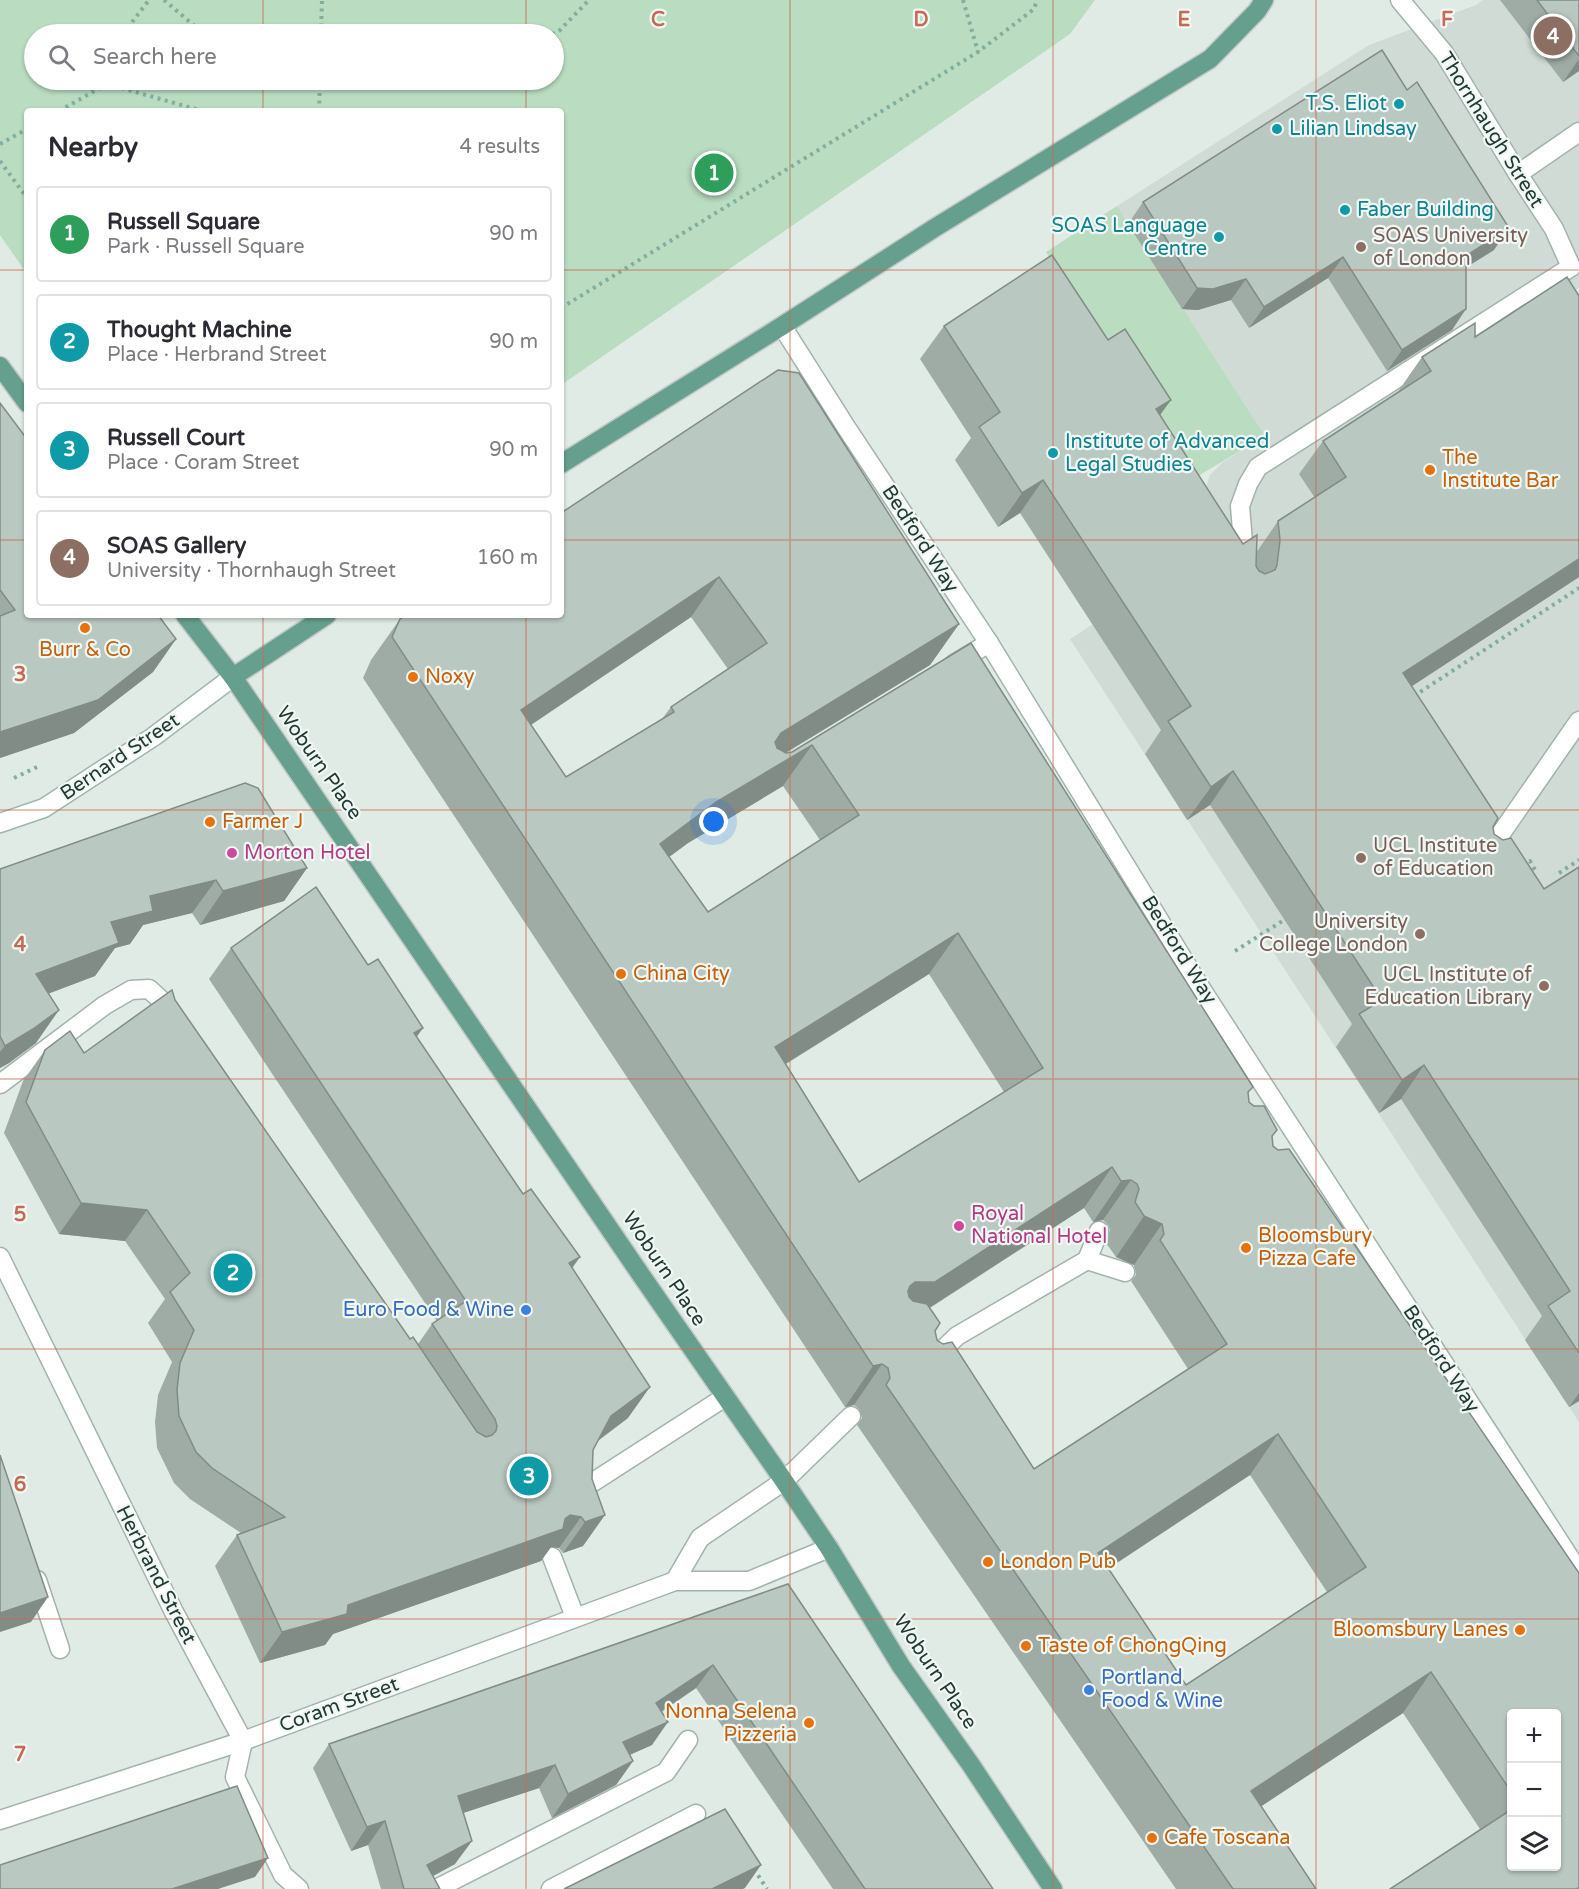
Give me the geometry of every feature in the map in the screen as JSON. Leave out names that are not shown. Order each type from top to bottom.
[{"type":"main road","points":[[564,462],[936,227],[1210,59],[1257,11],[1264,0]]},
{"type":"main road","points":[[0,366],[24,399]]},
{"type":"main road","name":"Woburn Place","points":[[187,618],[233,677],[784,1481],[829,1548],[901,1666],[971,1765],[1053,1889]]},
{"type":"main road","points":[[233,677],[322,618]]},
{"type":"street","name":"Thornhaugh Street","points":[[1247,582],[1240,506],[1248,484],[1258,467],[1571,267],[1554,229],[1444,53],[1400,0]]},
{"type":"street","points":[[1518,174],[1579,132]]},
{"type":"street","name":"Bedford Way","points":[[782,326],[989,643],[1203,990],[1579,1572]]},
{"type":"street","points":[[942,671],[989,643]]},
{"type":"street","name":"Bernard Street","points":[[0,824],[44,808],[159,733],[233,677]]},
{"type":"street","points":[[1481,862],[1579,721]]},
{"type":"street","points":[[0,1084],[105,1005],[131,990],[148,989],[161,1000],[181,1030]]},
{"type":"street","points":[[1260,1117],[1277,1106]]},
{"type":"street","points":[[1287,1160],[1304,1148]]},
{"type":"street","points":[[917,1374],[957,1336],[1087,1260],[1099,1231]]},
{"type":"street","name":"Herbrand Street","points":[[0,1257],[174,1612],[243,1741]]},
{"type":"street","points":[[1087,1260],[1125,1272]]},
{"type":"street","points":[[935,1335],[957,1336]]},
{"type":"street","points":[[587,1486],[725,1397]]},
{"type":"street","points":[[675,1581],[700,1538],[784,1481],[851,1416]]},
{"type":"street","name":"Coram Street","points":[[0,1821],[243,1741],[675,1581],[749,1581],[829,1548]]},
{"type":"street","points":[[552,1557],[575,1617]]},
{"type":"street","points":[[30,1559],[60,1650]]},
{"type":"street","points":[[436,1889],[666,1772],[688,1740]]},
{"type":"street","points":[[243,1741],[235,1777],[283,1875],[299,1889]]},
{"type":"street","points":[[551,1889],[696,1814]]},
{"type":"path","points":[[131,24],[150,0]]},
{"type":"path","points":[[164,0],[192,24]]},
{"type":"path","points":[[321,24],[322,0]]},
{"type":"path","points":[[564,26],[589,0]]},
{"type":"path","points":[[963,0],[978,52]]},
{"type":"path","points":[[564,306],[978,52],[1034,9],[1037,0]]},
{"type":"path","points":[[64,108],[94,90]]},
{"type":"path","points":[[134,90],[193,108]]},
{"type":"path","points":[[319,108],[320,90]]},
{"type":"path","points":[[0,144],[24,131]]},
{"type":"path","points":[[0,161],[24,194]]},
{"type":"path","points":[[1413,697],[1579,588]]},
{"type":"path","points":[[1559,873],[1579,860]]},
{"type":"path","points":[[1526,875],[1535,870],[1530,861]]},
{"type":"path","points":[[1235,951],[1284,920]]},
{"type":"path","points":[[749,1861],[767,1889]]},
{"type":"shaded area","name":"University College London","points":[[1483,0],[1579,0],[1579,288],[1543,310],[1579,366],[1579,1422],[1070,639],[1204,553],[1203,496],[1210,475],[1223,462],[1265,436],[1117,206],[1369,45],[1476,5]]},
{"type":"green space","points":[[0,0],[1095,0],[1070,34],[564,383],[564,108],[24,108],[24,270],[0,235]]},
{"type":"green space","points":[[1117,206],[1265,436],[1193,479],[1046,252]]},
{"type":"building","points":[[1537,0],[1579,0],[1579,56]]},
{"type":"building","points":[[1382,50],[1407,90],[1417,82],[1509,228],[1466,256],[1466,309],[1402,350],[1343,257],[1264,307],[1246,279],[1213,289],[1197,288],[1143,202]]},
{"type":"building","name":"University College London","points":[[1052,255],[1108,340],[1125,329],[1171,400],[1156,409],[1243,544],[1257,535],[1256,566],[1265,574],[1275,570],[1277,565],[1280,540],[1278,521],[1346,477],[1323,441],[1431,371],[1422,357],[1475,323],[1475,337],[1567,277],[1579,296],[1579,559],[1403,673],[1498,818],[1493,827],[1494,834],[1503,840],[1511,838],[1544,889],[1579,867],[1579,1353],[1548,1306],[1570,1291],[1424,1065],[1402,1080],[1359,1014],[1382,1000],[1233,771],[1211,787],[1168,721],[1191,706],[1043,480],[1022,493],[979,427],[1000,412],[944,326]]},
{"type":"building","points":[[778,370],[799,373],[959,624],[781,733],[775,742],[777,748],[786,753],[792,752],[971,643],[1253,1087],[1248,1092],[1249,1102],[1254,1106],[1264,1106],[1277,1130],[1272,1136],[1273,1146],[1278,1150],[1289,1149],[1579,1573],[1579,1887],[1577,1889],[1390,1889],[1507,1812],[1507,1871],[1561,1871],[1561,1709],[1507,1709],[1507,1786],[1431,1672],[1251,1791],[1316,1889],[1233,1889],[886,1385],[890,1378],[888,1368],[882,1364],[873,1366],[392,637],[402,618],[564,618],[564,511]],"holes":[[[719,577],[767,643],[671,707],[674,712],[566,777],[521,710]],[[812,745],[859,815],[708,912],[660,844],[716,802]],[[958,933],[1043,1068],[859,1182],[775,1047]],[[1112,1167],[1121,1181],[1131,1180],[1137,1184],[1139,1189],[1135,1202],[1144,1216],[1162,1224],[1164,1234],[1160,1240],[1227,1344],[1034,1469],[952,1342],[943,1344],[937,1340],[935,1331],[940,1323],[927,1304],[913,1301],[908,1291],[915,1282],[935,1282]],[[1278,1434],[1366,1567],[1186,1685],[1098,1553]]]},
{"type":"building","points":[[0,403],[24,435],[24,618],[160,618],[176,639],[98,700],[0,732],[0,616],[15,610],[0,590]]},
{"type":"building","points":[[245,783],[258,788],[307,868],[223,891],[216,880],[150,896],[153,911],[111,922],[119,943],[36,974],[59,1010],[5,1046],[0,1036],[0,869]]},
{"type":"building","points":[[316,887],[368,965],[378,959],[423,1028],[414,1033],[523,1194],[531,1189],[580,1257],[569,1263],[650,1387],[611,1416],[593,1450],[592,1479],[605,1515],[585,1522],[581,1517],[570,1515],[565,1519],[563,1529],[348,1605],[347,1614],[282,1632],[237,1535],[285,1517],[212,1468],[196,1452],[179,1416],[177,1390],[180,1363],[194,1330],[170,1292],[190,1273],[147,1210],[81,1203],[26,1102],[45,1050],[70,1031],[84,1053],[172,990],[175,1000],[410,1339],[413,1337],[477,1432],[486,1437],[492,1435],[497,1426],[495,1419],[432,1324],[466,1301],[231,948]]},
{"type":"building","points":[[0,1455],[48,1597],[0,1613]]},
{"type":"building","points":[[788,1584],[993,1889],[865,1889],[713,1665],[656,1703],[668,1722],[623,1742],[633,1761],[568,1794],[555,1765],[458,1796],[472,1841],[427,1865],[440,1889],[404,1889],[385,1821],[367,1827],[329,1744]]},
{"type":"building","points":[[237,1786],[268,1858],[172,1889],[0,1889],[0,1865]]},
{"type":"building","points":[[725,1809],[761,1865],[712,1889],[564,1889]]},
{"type":"place","name":"SOAS Gallery","points":[[1553,36]]},
{"type":"place","name":"T.S. Eliot","points":[[1399,104]]},
{"type":"place","name":"Lilian Lindsay","points":[[1277,129]]},
{"type":"place","name":"Russell Square","points":[[714,173]]},
{"type":"place","name":"Faber Building","points":[[1345,210]]},
{"type":"place","name":"SOAS Language Centre","points":[[1219,237]]},
{"type":"place","name":"SOAS University of London","points":[[1361,247]]},
{"type":"place","name":"Institute of Advanced Legal Studies","points":[[1053,453]]},
{"type":"place","name":"The Institute Bar","points":[[1430,470]]},
{"type":"place","name":"Burr & Co","points":[[85,628]]},
{"type":"place","name":"Noxy","points":[[413,677]]},
{"type":"place","name":"Farmer J","points":[[210,822]]},
{"type":"place","name":"Morton Hotel","points":[[232,853]]},
{"type":"place","name":"UCL Institute of Education","points":[[1361,858]]},
{"type":"place","name":"University College London","points":[[1420,934]]},
{"type":"place","name":"China City","points":[[621,974]]},
{"type":"place","name":"UCL Institute of Education Library","points":[[1544,986]]},
{"type":"place","name":"Royal National Hotel","points":[[959,1226]]},
{"type":"place","name":"Bloomsbury Pizza Cafe","points":[[1246,1248]]},
{"type":"place","name":"Thought Machine","points":[[233,1273]]},
{"type":"place","name":"Euro Food & Wine","points":[[526,1310]]},
{"type":"place","name":"Russell Court","points":[[529,1476]]},
{"type":"place","name":"London Pub","points":[[988,1562]]},
{"type":"place","name":"Bloomsbury Lanes","points":[[1520,1630]]},
{"type":"place","name":"Taste of ChongQing","points":[[1026,1646]]},
{"type":"place","name":"Portland Food & Wine","points":[[1089,1690]]},
{"type":"place","name":"Nonna Selena Pizzeria","points":[[809,1723]]},
{"type":"place","name":"Cafe Toscana","points":[[1152,1838]]}]
